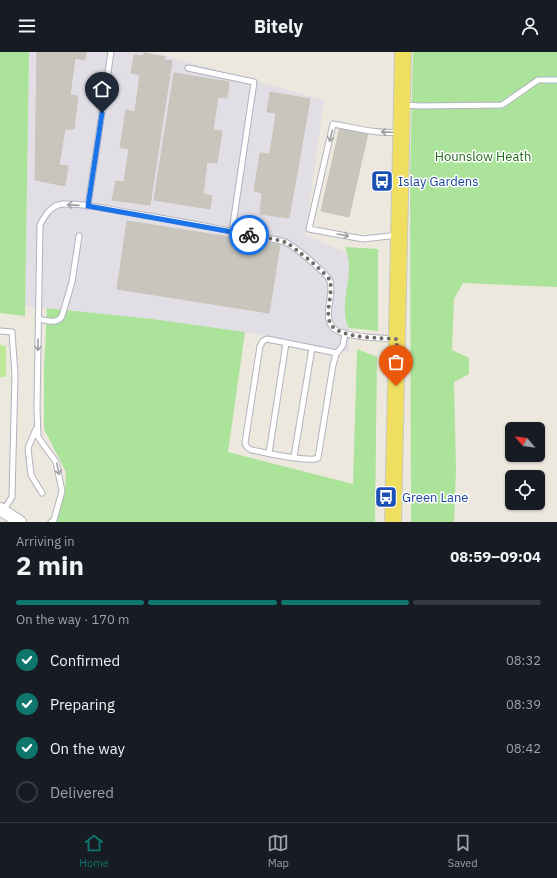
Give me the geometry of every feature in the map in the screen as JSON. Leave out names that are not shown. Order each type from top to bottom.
[{"type":"main road","points":[[393,522],[400,132],[403,52]]},
{"type":"street","points":[[2,510],[20,522]]},
{"type":"lane","points":[[88,206],[111,52]]},
{"type":"lane","points":[[188,68],[254,82],[232,231]]},
{"type":"lane","points":[[401,105],[502,105],[538,80],[557,80]]},
{"type":"lane","points":[[398,235],[363,239],[309,229],[333,124],[373,131],[390,133],[400,132]]},
{"type":"lane","points":[[51,522],[54,520],[62,491],[56,462],[38,437],[40,225],[48,211],[62,204],[88,206],[232,231],[287,243],[325,273],[330,281],[331,290],[328,310],[331,325],[336,330],[371,338],[397,339]]},
{"type":"lane","points":[[38,319],[56,322],[60,320],[62,316],[72,282],[79,236]]},
{"type":"lane","points":[[0,331],[12,332],[15,375],[12,497],[2,510]]},
{"type":"lane","points":[[337,353],[286,343],[267,340],[263,341],[260,346],[245,443],[247,447],[251,450],[294,457],[318,458],[333,365],[337,353],[343,345],[345,333]]},
{"type":"lane","points":[[269,453],[286,343]]},
{"type":"lane","points":[[294,457],[312,348]]},
{"type":"lane","points":[[38,426],[28,448],[31,475],[42,493]]},
{"type":"shaded area","points":[[29,52],[152,52],[324,100],[305,235],[356,257],[347,323],[349,328],[349,352],[245,332],[71,310],[25,306]]},
{"type":"green space","points":[[0,52],[29,52],[25,316],[0,313]]},
{"type":"green space","name":"Hounslow Heath","points":[[413,52],[557,52],[557,287],[463,283],[454,299],[452,350],[469,358],[469,374],[454,382],[456,470],[454,522],[411,522],[410,178]]},
{"type":"green space","points":[[345,247],[378,249],[378,331],[349,328],[346,321],[345,305],[349,265]]},
{"type":"green space","points":[[47,308],[152,319],[245,332],[228,452],[353,484],[357,349],[377,357],[375,522],[51,522],[58,493],[65,491],[66,472],[44,429],[44,370]]},
{"type":"green space","points":[[0,345],[6,346],[6,377],[0,377]]},
{"type":"building","points":[[37,52],[86,52],[85,60],[75,58],[70,95],[78,96],[74,129],[65,129],[59,165],[68,166],[65,186],[35,180]]},
{"type":"building","points":[[144,53],[165,57],[164,60],[172,61],[150,205],[112,200],[116,181],[124,182],[129,149],[120,147],[126,110],[135,112],[140,75],[131,73],[134,55],[143,56]]},
{"type":"building","points":[[174,73],[229,82],[227,98],[218,97],[213,130],[222,131],[217,163],[207,162],[203,194],[212,196],[210,209],[154,200]]},
{"type":"building","points":[[270,92],[310,99],[289,218],[260,214],[262,193],[254,191],[260,153],[270,154],[276,113],[267,112]]},
{"type":"building","points":[[340,127],[368,133],[349,217],[321,211]]},
{"type":"building","points":[[127,221],[280,245],[269,313],[117,289]]},
{"type":"way so far","points":[[249,235],[287,243],[325,273],[330,281],[331,290],[328,310],[329,318],[331,325],[336,330],[371,338],[397,339],[396,386]]},
{"type":"place","name":"Islay Gardens","points":[[382,181]]},
{"type":"place","name":"Green Lane","points":[[386,497]]},
{"type":"route","points":[[102,113],[88,206],[249,235]]}]
